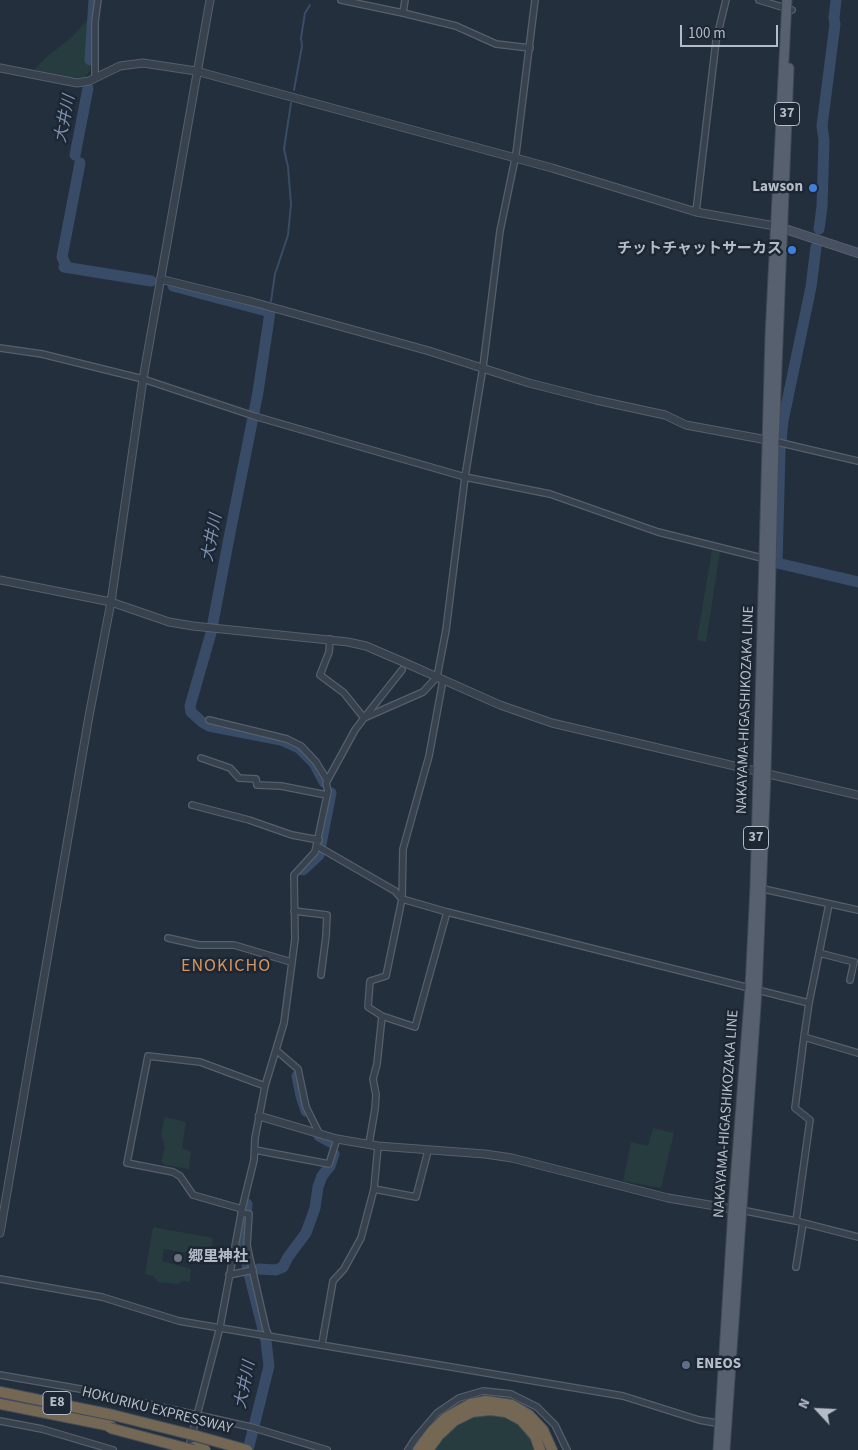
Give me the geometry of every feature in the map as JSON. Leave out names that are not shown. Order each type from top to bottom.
[{"type":"highway","name":"HOKURIKU EXPRESSWAY","points":[[0,1392],[113,1415],[246,1449]]},
{"type":"highway","points":[[418,1450],[432,1431],[447,1417],[470,1404],[486,1401],[512,1405],[529,1415],[543,1430],[552,1450]]},
{"type":"highway","name":"HOKURIKU EXPRESSWAY","points":[[0,1404],[70,1417],[192,1449],[204,1450]]},
{"type":"highway","points":[[428,1450],[439,1435],[454,1421],[472,1412],[490,1410],[506,1412],[526,1424],[536,1436],[540,1450]]},
{"type":"main road","name":"NAKAYAMA-HIGASHIKOZAKA LINE","points":[[718,1450],[723,1424],[753,990],[762,773],[767,560],[776,442],[778,227],[788,6],[793,0]]},
{"type":"main road","points":[[778,227],[858,253]]},
{"type":"main road","name":"NAKAYAMA-HIGASHIKOZAKA LINE","points":[[723,1424],[725,1450]]},
{"type":"street","points":[[95,76],[95,22],[98,0]]},
{"type":"street","points":[[0,1234],[87,726],[111,602],[143,379],[196,70],[210,0]]},
{"type":"street","points":[[341,0],[456,26],[496,44],[530,48]]},
{"type":"street","points":[[403,13],[405,0]]},
{"type":"street","points":[[446,912],[415,1028],[382,1016],[368,1007],[370,981],[386,976],[402,899],[403,849],[429,756],[465,477],[483,367],[500,231],[515,158],[535,0]]},
{"type":"street","points":[[696,212],[716,41],[726,0]]},
{"type":"street","points":[[759,0],[788,6]]},
{"type":"street","points":[[0,68],[77,83],[89,81],[95,76],[120,66],[143,63],[196,70],[515,158],[696,212],[778,227]]},
{"type":"street","points":[[160,279],[249,301],[483,367],[530,383],[665,415],[686,425],[776,442],[858,461]]},
{"type":"street","points":[[0,348],[42,354],[143,379],[252,416],[465,477],[550,494],[658,532],[767,560]]},
{"type":"street","points":[[0,580],[111,602],[169,622],[211,628],[330,639],[366,646],[500,705],[552,723],[858,795]]},
{"type":"street","points":[[330,639],[329,652],[320,675],[344,693],[364,718]]},
{"type":"street","points":[[192,1449],[196,1415],[210,1370],[244,1212],[255,1150],[254,1138],[265,1086],[284,1023],[295,938],[294,875],[320,846],[327,795],[327,780],[355,730],[402,670]]},
{"type":"street","points":[[364,718],[423,692],[440,678]]},
{"type":"street","points":[[209,720],[287,739],[301,746],[316,762],[327,780]]},
{"type":"street","points":[[201,758],[230,768],[239,778],[256,779],[257,785],[281,786],[327,795]]},
{"type":"street","points":[[192,804],[292,834],[320,846],[395,891],[402,899],[446,912],[809,1003]]},
{"type":"street","points":[[758,888],[858,910]]},
{"type":"street","points":[[796,1221],[810,1120],[795,1108],[809,1003],[829,904]]},
{"type":"street","points":[[294,911],[327,915],[322,976]]},
{"type":"street","points":[[168,938],[199,944],[234,945],[291,962]]},
{"type":"street","points":[[819,953],[854,962],[850,980]]},
{"type":"street","points":[[369,1144],[376,1095],[373,1079],[377,1064],[382,1016]]},
{"type":"street","points":[[804,1037],[858,1052]]},
{"type":"street","points":[[276,1050],[298,1069],[306,1107],[319,1133]]},
{"type":"street","points":[[265,1086],[200,1062],[148,1056],[127,1163],[172,1172],[180,1176],[193,1195],[249,1214],[247,1245],[250,1271],[268,1336]]},
{"type":"street","points":[[259,1116],[337,1139],[378,1146],[485,1154],[512,1158],[668,1198],[796,1221],[858,1237]]},
{"type":"street","points":[[255,1150],[329,1164],[337,1139]]},
{"type":"street","points":[[322,1344],[333,1281],[344,1269],[361,1238],[374,1190],[378,1146]]},
{"type":"street","points":[[374,1190],[416,1197],[428,1150]]},
{"type":"street","points":[[796,1267],[803,1223]]},
{"type":"street","points":[[229,1275],[250,1271]]},
{"type":"street","points":[[0,1278],[102,1297],[179,1321],[623,1396],[699,1420],[723,1424]]},
{"type":"street","points":[[0,1375],[86,1390],[253,1428],[328,1450]]},
{"type":"street","points":[[408,1450],[437,1412],[459,1398],[483,1391],[511,1394],[537,1407],[555,1425],[567,1450]]},
{"type":"street","points":[[0,1421],[42,1430],[113,1450]]},
{"type":"green space","points":[[88,19],[91,20],[89,56],[91,62],[90,71],[85,77],[72,78],[34,70],[45,58],[72,37]]},
{"type":"green space","points":[[712,550],[720,552],[706,642],[697,640]]},
{"type":"green space","points":[[165,1117],[186,1122],[182,1148],[191,1152],[189,1169],[165,1165],[161,1162],[165,1147],[161,1134]]},
{"type":"green space","points":[[653,1128],[674,1133],[661,1188],[623,1181],[631,1142],[648,1146]]},
{"type":"green space","points":[[153,1227],[213,1238],[210,1257],[164,1249],[162,1261],[191,1269],[190,1282],[184,1281],[177,1284],[158,1282],[153,1276],[145,1274]]},
{"type":"green space","points":[[491,1414],[505,1417],[522,1426],[531,1436],[534,1450],[434,1450],[450,1431],[468,1419]]},
{"type":"waterway","name":"大井川","points":[[90,60],[94,0]]},
{"type":"waterway","points":[[819,229],[822,207],[824,140],[822,126],[835,24],[836,0]]},
{"type":"waterway","points":[[294,90],[302,46],[301,38],[305,13],[310,5]]},
{"type":"waterway","name":"大井川","points":[[75,155],[88,88]]},
{"type":"waterway","points":[[271,301],[275,274],[288,235],[291,204],[288,167],[284,149],[291,103]]},
{"type":"waterway","name":"大井川","points":[[65,263],[62,257],[80,163]]},
{"type":"waterway","points":[[816,247],[811,287],[783,421],[780,451],[777,563],[858,582]]},
{"type":"waterway","name":"大井川","points":[[64,267],[151,281]]},
{"type":"waterway","name":"大井川","points":[[173,286],[270,312],[258,392],[211,633],[190,706],[191,712],[209,726],[281,740],[299,748],[314,763],[324,782]]},
{"type":"waterway","name":"大井川","points":[[303,870],[319,855],[331,793]]},
{"type":"waterway","name":"大井川","points":[[297,1076],[306,1111]]},
{"type":"waterway","name":"大井川","points":[[319,1136],[332,1143]]},
{"type":"waterway","name":"大井川","points":[[259,1269],[276,1270],[283,1267],[306,1233],[315,1208],[318,1187],[322,1176],[330,1166],[334,1154]]},
{"type":"waterway","name":"大井川","points":[[247,1204],[244,1246],[248,1270],[266,1341],[269,1366],[248,1450]]},
{"type":"place","name":"Lawson","points":[[813,188]]},
{"type":"place","name":"チットチャットサーカス","points":[[792,250]]},
{"type":"place","name":"郷里神社","points":[[178,1258]]},
{"type":"place","name":"ENEOS","points":[[686,1365]]},
{"type":"district","name":"ENOKICHO","points":[[226,967]]}]
